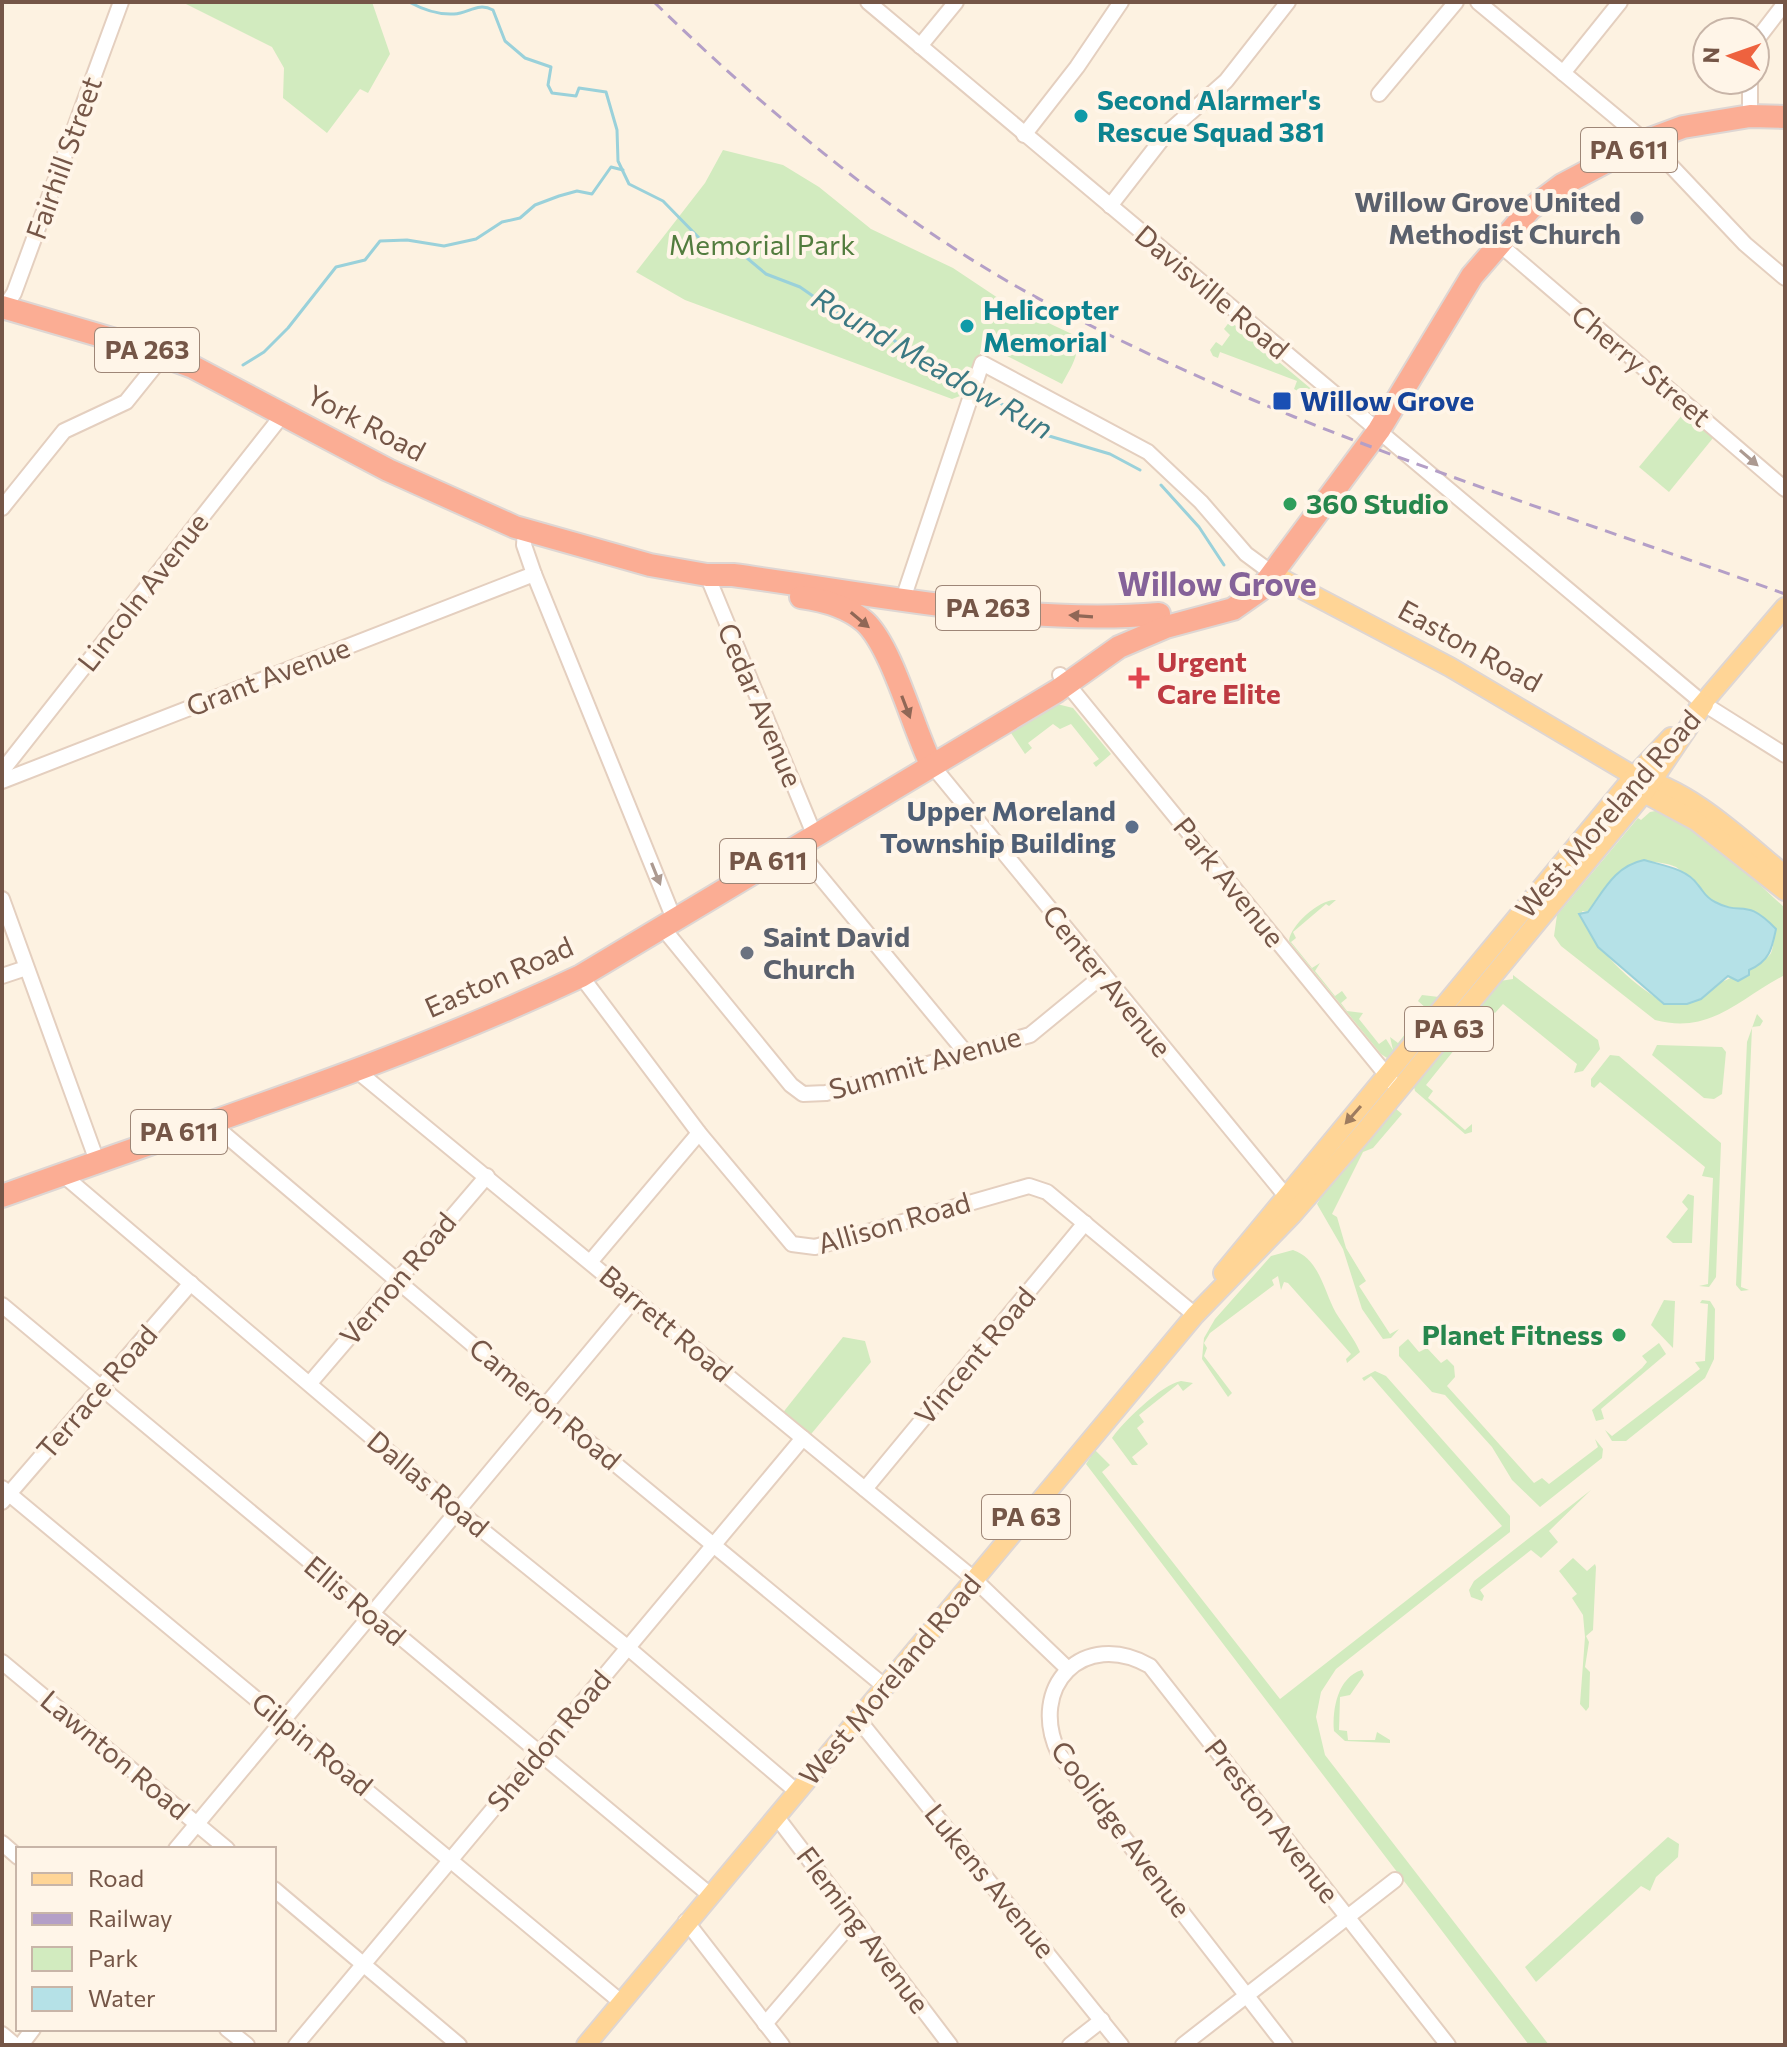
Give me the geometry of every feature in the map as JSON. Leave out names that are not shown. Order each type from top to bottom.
[{"type":"highway","name":"PA 611","points":[[1273,574],[1379,430],[1480,266],[1530,209],[1556,190],[1645,141],[1683,127],[1750,116],[1785,117]]},
{"type":"highway","name":"York Road","points":[[3,309],[163,356],[221,379],[421,487],[525,530],[622,559],[707,575],[733,575],[903,599],[1094,617],[1159,614]]},
{"type":"highway","name":"Easton Road","points":[[1063,680],[1118,631],[1159,614],[1230,597],[1273,574]]},
{"type":"highway","name":"Easton Road","points":[[2,1196],[356,1070],[516,1006],[581,976],[804,839],[982,735],[1063,680],[1119,647],[1166,627],[1233,609],[1260,590],[1273,574]]},
{"type":"highway","name":"York Road","points":[[707,575],[735,588],[821,600],[845,609],[866,623],[884,649],[931,764]]},
{"type":"main road","name":"Easton Road","points":[[1273,574],[1450,667],[1644,783],[1719,822],[1785,875]]},
{"type":"main road","name":"PA 63","points":[[1704,704],[1785,607]]},
{"type":"main road","name":"West Moreland Road","points":[[586,2045],[686,1921],[1195,1315],[1292,1215],[1392,1082],[1644,783],[1704,704]]},
{"type":"main road","name":"Easton Road","points":[[1644,783],[1785,891]]},
{"type":"main road","name":"West Moreland Road","points":[[1195,1315],[1217,1280],[1285,1195],[1392,1082]]},
{"type":"street","name":"Fairhill Street","points":[[3,309],[14,293],[121,2]]},
{"type":"street","name":"Davisville Road","points":[[868,2],[1704,704],[1785,755]]},
{"type":"street","points":[[920,46],[956,2]]},
{"type":"street","points":[[1024,135],[1077,67],[1121,2]]},
{"type":"street","points":[[1110,206],[1166,134],[1226,81],[1288,2]]},
{"type":"street","points":[[1379,94],[1456,2]]},
{"type":"street","points":[[1478,2],[1645,141],[1745,244],[1785,278]]},
{"type":"street","points":[[1563,73],[1620,2]]},
{"type":"street","points":[[1771,21],[1785,3]]},
{"type":"street","points":[[1750,96],[1750,116]]},
{"type":"street","name":"Cherry Street","points":[[1498,243],[1785,489]]},
{"type":"street","points":[[2,508],[64,431],[126,402],[163,356]]},
{"type":"street","points":[[903,599],[979,370],[1148,452],[1201,502],[1246,554],[1273,574]]},
{"type":"street","name":"Lincoln Avenue","points":[[2,771],[284,413]]},
{"type":"street","name":"Summit Avenue","points":[[525,530],[524,545],[534,574],[637,829],[668,923],[791,1085],[803,1094],[826,1093],[1030,1035],[1102,976]]},
{"type":"street","name":"Grant Avenue","points":[[2,781],[534,574]]},
{"type":"street","name":"Cedar Avenue","points":[[707,575],[804,839],[966,1053]]},
{"type":"street","name":"Park Avenue","points":[[1063,680],[1392,1082]]},
{"type":"street","name":"Center Avenue","points":[[931,764],[1102,976],[1285,1195]]},
{"type":"street","points":[[2,899],[97,1161]]},
{"type":"street","points":[[2,976],[26,968]]},
{"type":"street","name":"Allison Road","points":[[581,976],[699,1133],[782,1236],[804,1248],[1029,1186],[1047,1192],[1195,1315]]},
{"type":"street","name":"Barrett Road","points":[[356,1070],[974,1579]]},
{"type":"street","name":"Cameron Road","points":[[209,1121],[545,1406],[883,1685]]},
{"type":"street","points":[[591,1261],[699,1133]]},
{"type":"street","name":"Dallas Road","points":[[62,1174],[456,1509],[627,1647],[796,1791]]},
{"type":"street","name":"Vernon Road","points":[[310,1383],[487,1176]]},
{"type":"street","name":"Vincent Road","points":[[865,1489],[1085,1223]]},
{"type":"street","name":"Terrace Road","points":[[4,1494],[191,1283]]},
{"type":"street","points":[[178,1847],[373,1617],[456,1509],[635,1298]]},
{"type":"street","name":"Ellis Road","points":[[2,1305],[710,1895]]},
{"type":"street","name":"Sheldon Road","points":[[296,2045],[803,1438]]},
{"type":"street","name":"Gilpin Road","points":[[4,1494],[451,1858],[621,2002]]},
{"type":"street","points":[[974,1579],[1068,1669]]},
{"type":"street","name":"Preston Avenue","points":[[1068,1669],[1098,1654],[1115,1653],[1134,1657],[1150,1666],[1448,2045]]},
{"type":"street","name":"Lawnton Road","points":[[2,1662],[225,1847]]},
{"type":"street","name":"Coolidge Avenue","points":[[1068,1669],[1050,1700],[1047,1717],[1059,1754],[1285,2045]]},
{"type":"street","name":"Lukens Avenue","points":[[857,1718],[1121,2045]]},
{"type":"street","name":"Fleming Avenue","points":[[776,1816],[950,2045]]},
{"type":"street","points":[[1183,2045],[1395,1880]]},
{"type":"street","points":[[276,1891],[459,2045]]},
{"type":"street","points":[[765,2024],[854,1920]]},
{"type":"street","points":[[686,1921],[782,2045]]},
{"type":"street","points":[[1070,2045],[1102,2020]]},
{"type":"street","points":[[230,2031],[247,2045]]},
{"type":"street","points":[[2,2034],[18,2045]]},
{"type":"green space","points":[[182,2],[372,2],[390,54],[368,93],[360,89],[327,133],[283,98],[284,68],[272,47]]},
{"type":"green space","name":"Memorial Park","points":[[723,150],[783,165],[819,187],[871,229],[953,268],[1004,302],[1074,335],[1076,354],[1062,384],[1007,356],[981,351],[960,396],[952,399],[685,300],[636,272],[705,183]]},
{"type":"green space","points":[[1230,321],[1334,408],[1332,410],[1294,389],[1297,381],[1220,352],[1218,358],[1213,356],[1210,350],[1216,342],[1222,346],[1230,335],[1224,329]]},
{"type":"green space","points":[[1683,414],[1713,438],[1669,492],[1639,467]]},
{"type":"green space","points":[[1057,704],[1073,708],[1111,754],[1096,767],[1093,763],[1099,759],[1071,724],[1060,729],[1053,724],[1028,743],[1032,748],[1025,754],[1011,733]]},
{"type":"green space","points":[[1661,810],[1695,831],[1785,908],[1785,975],[1710,1018],[1675,1023],[1655,1020],[1561,946],[1554,936],[1557,915],[1638,818],[1641,820],[1650,812]],"holes":[[[1644,860],[1676,867],[1714,902],[1751,911],[1767,920],[1776,929],[1771,953],[1739,974],[1664,1003],[1638,985],[1604,952],[1582,911],[1588,912],[1618,873]]]},
{"type":"green space","points":[[1336,900],[1329,906],[1326,904],[1293,932],[1296,938],[1291,942],[1312,968],[1320,963],[1315,971],[1335,996],[1342,991],[1347,998],[1341,1003],[1347,1011],[1363,1013],[1359,1019],[1379,1044],[1386,1039],[1393,1050],[1390,1037],[1398,1043],[1426,1008],[1418,1001],[1422,995],[1439,997],[1387,1058],[1381,1054],[1289,941],[1291,935],[1295,928],[1307,914],[1322,903]]},
{"type":"green space","points":[[1513,975],[1598,1040],[1600,1049],[1583,1071],[1574,1073],[1577,1064],[1503,1004],[1495,1013],[1488,1008],[1426,1085],[1433,1091],[1428,1098],[1465,1130],[1472,1124],[1472,1132],[1465,1134],[1415,1091],[1412,1079],[1500,981],[1513,979]]},
{"type":"green space","points":[[1757,1014],[1763,1021],[1760,1026],[1752,1027]]},
{"type":"green space","points":[[1752,1028],[1741,1287],[1749,1290],[1741,1291],[1736,1285],[1747,1042]]},
{"type":"green space","points":[[1657,1045],[1722,1047],[1726,1052],[1722,1094],[1714,1099],[1704,1098],[1652,1055]]},
{"type":"green space","points":[[1610,1055],[1619,1056],[1721,1143],[1716,1277],[1709,1287],[1699,1286],[1708,1284],[1713,1178],[1702,1176],[1705,1167],[1600,1082],[1594,1088],[1591,1086],[1591,1079]]},
{"type":"green space","points":[[1395,1108],[1402,1114],[1373,1148],[1363,1152],[1332,1214],[1337,1217],[1346,1248],[1366,1281],[1359,1286],[1390,1334],[1399,1329],[1391,1338],[1383,1339],[1362,1309],[1343,1249],[1317,1204],[1322,1196],[1318,1194]]},
{"type":"green space","points":[[1688,1194],[1694,1196],[1692,1243],[1673,1243],[1666,1237],[1688,1209],[1682,1202]]},
{"type":"green space","points":[[1293,1250],[1302,1254],[1315,1268],[1336,1313],[1360,1352],[1347,1363],[1346,1359],[1351,1354],[1288,1283],[1284,1282],[1281,1290],[1278,1276],[1272,1280],[1274,1285],[1210,1333],[1204,1343],[1207,1348],[1204,1356],[1232,1393],[1228,1397],[1202,1359],[1204,1338],[1215,1319],[1271,1256]]},
{"type":"green space","points":[[1664,1300],[1675,1301],[1673,1348],[1651,1325]]},
{"type":"green space","points":[[1702,1300],[1710,1301],[1715,1309],[1714,1359],[1705,1378],[1626,1441],[1612,1441],[1605,1430],[1612,1436],[1700,1369],[1695,1362],[1705,1361],[1708,1304],[1700,1303]]},
{"type":"green space","points":[[843,1337],[865,1341],[871,1362],[807,1439],[781,1415]]},
{"type":"green space","points":[[1408,1339],[1419,1352],[1427,1348],[1441,1363],[1447,1359],[1454,1366],[1455,1377],[1447,1386],[1534,1483],[1542,1478],[1549,1484],[1598,1447],[1595,1439],[1603,1449],[1602,1458],[1540,1507],[1512,1480],[1492,1447],[1445,1395],[1432,1392],[1399,1356],[1399,1347]]},
{"type":"green space","points":[[1659,1343],[1666,1354],[1601,1409],[1604,1419],[1596,1421],[1592,1410],[1642,1368],[1647,1362],[1642,1356]]},
{"type":"green space","points":[[1375,1371],[1386,1376],[1510,1516],[1510,1532],[1336,1669],[1321,1692],[1316,1717],[1325,1755],[1549,2045],[1529,2045],[1086,1464],[1095,1450],[1110,1465],[1102,1472],[1280,1699],[1502,1526],[1371,1376],[1364,1381],[1362,1378]]},
{"type":"green space","points":[[1181,1381],[1193,1383],[1183,1391],[1178,1384],[1139,1415],[1144,1422],[1137,1428],[1148,1444],[1132,1457],[1138,1465],[1132,1465],[1112,1438],[1154,1396]]},
{"type":"green space","points":[[1591,1490],[1549,1531],[1558,1542],[1541,1558],[1531,1550],[1480,1590],[1484,1596],[1482,1601],[1471,1597],[1469,1590],[1474,1581]]},
{"type":"green space","points":[[1573,1558],[1587,1571],[1595,1564],[1596,1567],[1593,1630],[1586,1636],[1589,1642],[1585,1667],[1590,1672],[1589,1707],[1586,1711],[1580,1704],[1585,1637],[1583,1615],[1572,1598],[1577,1594],[1559,1571]]},
{"type":"green space","points":[[1362,1670],[1364,1675],[1350,1695],[1340,1697],[1339,1730],[1347,1731],[1348,1740],[1375,1740],[1377,1732],[1390,1743],[1345,1741],[1334,1731],[1338,1695],[1347,1679]]},
{"type":"green space","points":[[1668,1837],[1679,1844],[1678,1857],[1656,1877],[1650,1891],[1641,1886],[1536,1982],[1525,1967]]},
{"type":"water","points":[[1644,860],[1688,875],[1715,902],[1750,910],[1765,919],[1776,929],[1766,958],[1749,970],[1749,975],[1738,981],[1728,976],[1701,999],[1687,1004],[1664,1004],[1598,947],[1579,914],[1588,912],[1618,873]]},
{"type":"waterway","name":"Round Meadow Run","points":[[409,2],[442,14],[483,7],[493,10],[505,41],[525,58],[551,67],[548,85],[552,93],[576,96],[579,88],[606,92],[617,130],[618,161],[629,184],[663,201],[702,241],[741,253],[766,274],[800,287],[843,317],[889,336],[914,357],[970,386]]},
{"type":"waterway","points":[[243,365],[264,352],[288,328],[336,267],[365,260],[380,241],[407,240],[444,246],[476,239],[502,222],[520,218],[535,205],[577,191],[592,194],[611,167],[623,170]]},
{"type":"waterway","name":"Round Meadow Run","points":[[977,389],[989,394],[1039,433],[1110,454],[1140,470]]},
{"type":"waterway","name":"Round Meadow Run","points":[[1161,485],[1199,527],[1224,565]]},
{"type":"railway","points":[[654,2],[741,83],[834,161],[931,233],[1032,295],[1215,384],[1308,422],[1403,459],[1785,594]]},
{"type":"place","name":"Second Alarmer's Rescue Squad 381","points":[[1081,116]]},
{"type":"place","name":"Willow Grove United Methodist Church","points":[[1637,218]]},
{"type":"place","name":"Helicopter Memorial","points":[[967,326]]},
{"type":"place","name":"Willow Grove","points":[[1282,401]]},
{"type":"place","name":"360 Studio","points":[[1290,504]]},
{"type":"place","name":"Urgent Care Elite","points":[[1139,678]]},
{"type":"place","name":"Upper Moreland Township Building","points":[[1132,827]]},
{"type":"place","name":"Saint David Church","points":[[747,953]]},
{"type":"place","name":"Planet Fitness","points":[[1619,1335]]},
{"type":"district","name":"Willow Grove","points":[[1217,585]]}]
